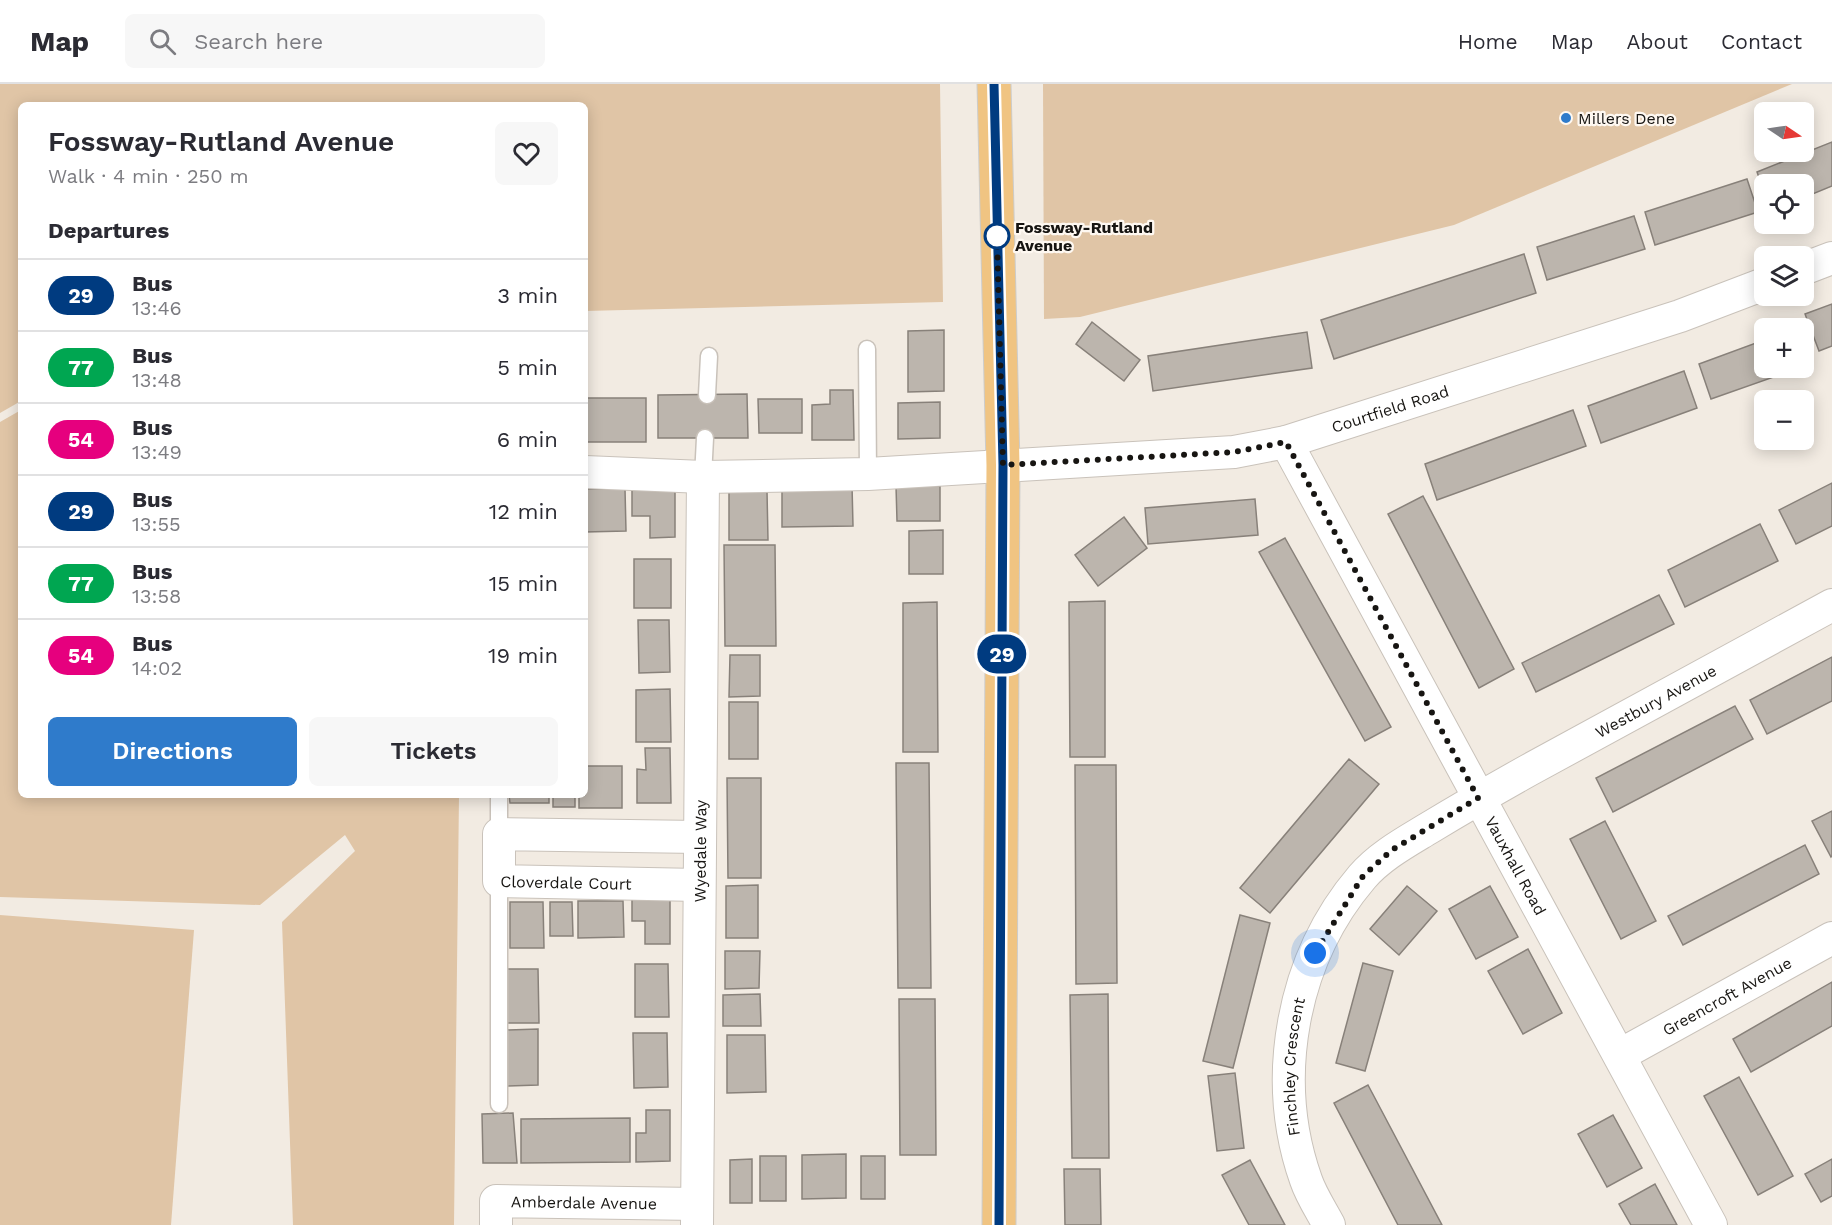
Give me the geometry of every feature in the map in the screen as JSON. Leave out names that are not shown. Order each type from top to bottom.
[{"type":"main road","points":[[994,84],[1003,465],[999,1225]]},
{"type":"street","points":[[1814,265],[1832,258]]},
{"type":"street","name":"Courtfield Road","points":[[1003,465],[1234,452],[1286,442],[1680,316],[1754,288]]},
{"type":"street","name":"Vauxhall Road","points":[[1286,442],[1711,1225]]},
{"type":"street","points":[[588,472],[703,477],[868,474],[1003,465]]},
{"type":"street","name":"Wyedale Way","points":[[697,1214],[703,477]]},
{"type":"street","name":"Westbury Avenue","points":[[1478,798],[1832,604]]},
{"type":"street","name":"Finchley Crescent","points":[[1329,1225],[1306,1181],[1293,1130],[1288,1076],[1292,1025],[1307,968],[1331,924],[1363,876],[1392,850],[1478,798]]},
{"type":"street","points":[[499,834],[699,837]]},
{"type":"street","name":"Cloverdale Court","points":[[499,834],[499,881],[699,885]]},
{"type":"street","name":"Greencroft Avenue","points":[[1620,1055],[1832,938]]},
{"type":"street","name":"Amberdale Avenue","points":[[496,1225],[496,1202],[697,1214]]},
{"type":"lane","points":[[867,348],[868,474]]},
{"type":"lane","points":[[707,395],[709,356]]},
{"type":"lane","points":[[703,477],[705,438]]},
{"type":"lane","points":[[499,834],[500,798]]},
{"type":"lane","points":[[499,881],[499,1104]]},
{"type":"shaded area","points":[[0,84],[940,84],[943,302],[588,311],[588,102],[18,102],[18,403],[0,413]]},
{"type":"shaded area","points":[[1043,84],[1792,84],[1454,225],[1080,317],[1044,319]]},
{"type":"shaded area","points":[[18,412],[18,798],[459,798],[454,1225],[293,1225],[282,922],[355,851],[345,835],[260,905],[0,897],[0,422]]},
{"type":"shaded area","points":[[0,915],[194,930],[171,1225],[0,1225]]},
{"type":"building","points":[[1832,142],[1832,186],[1814,193],[1814,174],[1758,174],[1757,172],[1782,162],[1814,162],[1814,149]]},
{"type":"building","points":[[1747,179],[1754,200],[1754,213],[1655,245],[1645,212]]},
{"type":"building","points":[[1634,216],[1645,249],[1547,280],[1537,247]]},
{"type":"building","points":[[1524,254],[1536,293],[1334,359],[1321,320]]},
{"type":"building","points":[[1832,304],[1832,346],[1819,351],[1814,338],[1814,318],[1807,318],[1805,314]]},
{"type":"building","points":[[1092,322],[1140,360],[1124,381],[1076,344]]},
{"type":"building","points":[[944,330],[944,391],[908,392],[908,331]]},
{"type":"building","points":[[1307,332],[1312,368],[1153,391],[1148,356]]},
{"type":"building","points":[[1754,344],[1754,378],[1771,378],[1711,399],[1699,364]]},
{"type":"building","points":[[1684,371],[1697,408],[1601,443],[1588,406]]},
{"type":"building","points":[[830,390],[853,390],[854,440],[812,440],[812,405],[830,404]]},
{"type":"building","points":[[747,394],[748,438],[658,438],[658,395]]},
{"type":"building","points":[[588,398],[646,398],[646,442],[588,442]]},
{"type":"building","points":[[758,399],[802,399],[802,433],[759,433]]},
{"type":"building","points":[[940,402],[940,438],[898,439],[898,403]]},
{"type":"building","points":[[1573,410],[1586,446],[1437,500],[1425,464]]},
{"type":"building","points":[[1832,483],[1832,526],[1796,544],[1779,510]]},
{"type":"building","points":[[782,485],[852,485],[853,526],[782,527]]},
{"type":"building","points":[[896,486],[940,486],[940,521],[897,521]]},
{"type":"building","points":[[632,488],[675,488],[675,537],[650,538],[650,516],[632,516]]},
{"type":"building","points":[[588,489],[625,489],[626,531],[588,532]]},
{"type":"building","points":[[729,491],[767,491],[768,540],[729,540]]},
{"type":"building","points":[[1423,496],[1514,669],[1479,688],[1388,514]]},
{"type":"building","points":[[1255,499],[1258,535],[1148,544],[1145,508]]},
{"type":"building","points":[[1124,517],[1147,548],[1098,586],[1075,555]]},
{"type":"building","points":[[1760,524],[1778,561],[1685,607],[1668,570]]},
{"type":"building","points":[[943,530],[943,574],[909,574],[909,531]]},
{"type":"building","points":[[1285,538],[1391,727],[1365,741],[1259,552]]},
{"type":"building","points":[[724,545],[775,545],[776,646],[725,646]]},
{"type":"building","points":[[634,559],[671,559],[671,608],[634,608]]},
{"type":"building","points":[[1659,595],[1674,624],[1536,692],[1522,663]]},
{"type":"building","points":[[1105,601],[1105,757],[1070,757],[1069,602]]},
{"type":"building","points":[[937,602],[938,752],[903,752],[903,603]]},
{"type":"building","points":[[638,620],[669,620],[670,672],[639,673]]},
{"type":"building","points":[[730,655],[760,655],[760,696],[729,697]]},
{"type":"building","points":[[1832,657],[1832,701],[1767,734],[1750,700]]},
{"type":"building","points":[[670,689],[671,742],[636,742],[636,690]]},
{"type":"building","points":[[729,702],[758,702],[758,759],[729,759]]},
{"type":"building","points":[[1735,706],[1753,739],[1613,812],[1596,778]]},
{"type":"building","points":[[645,748],[670,748],[671,803],[637,803],[637,769],[646,770]]},
{"type":"building","points":[[1349,759],[1379,784],[1270,913],[1240,888]]},
{"type":"building","points":[[896,763],[929,763],[931,988],[898,988]]},
{"type":"building","points":[[1075,765],[1116,765],[1117,983],[1076,984]]},
{"type":"building","points":[[588,766],[622,766],[622,808],[579,808],[579,798],[588,798]]},
{"type":"building","points":[[727,778],[761,778],[761,878],[728,878]]},
{"type":"building","points":[[509,798],[549,798],[549,803],[510,803]]},
{"type":"building","points":[[553,798],[575,798],[575,807],[553,807]]},
{"type":"building","points":[[1832,811],[1832,856],[1831,857],[1812,821]]},
{"type":"building","points":[[1605,821],[1656,921],[1621,939],[1570,839]]},
{"type":"building","points":[[1805,845],[1819,874],[1683,945],[1668,916]]},
{"type":"building","points":[[758,885],[758,938],[726,938],[726,886]]},
{"type":"building","points":[[1407,886],[1437,911],[1399,955],[1370,929]]},
{"type":"building","points":[[1490,886],[1518,937],[1476,959],[1449,909]]},
{"type":"building","points":[[670,897],[670,944],[645,944],[645,921],[632,921],[632,898]]},
{"type":"building","points":[[578,901],[623,901],[624,937],[578,938]]},
{"type":"building","points":[[510,902],[543,902],[544,948],[510,948]]},
{"type":"building","points":[[550,902],[572,902],[573,936],[550,936]]},
{"type":"building","points":[[1240,915],[1270,923],[1233,1068],[1203,1061]]},
{"type":"building","points":[[1528,949],[1562,1013],[1523,1034],[1488,971]]},
{"type":"building","points":[[725,951],[760,951],[759,988],[725,989]]},
{"type":"building","points":[[1363,963],[1393,971],[1365,1071],[1336,1063]]},
{"type":"building","points":[[635,964],[668,964],[669,1017],[635,1017]]},
{"type":"building","points":[[506,969],[538,969],[539,1023],[506,1023]]},
{"type":"building","points":[[1832,982],[1832,1026],[1751,1072],[1733,1039]]},
{"type":"building","points":[[760,994],[761,1026],[723,1026],[723,995]]},
{"type":"building","points":[[1108,994],[1109,1158],[1072,1158],[1070,995]]},
{"type":"building","points":[[899,999],[935,999],[936,1155],[900,1155]]},
{"type":"building","points":[[538,1029],[538,1085],[507,1086],[506,1030]]},
{"type":"building","points":[[633,1033],[667,1033],[668,1087],[634,1088]]},
{"type":"building","points":[[727,1035],[765,1035],[766,1092],[727,1093]]},
{"type":"building","points":[[1235,1073],[1244,1148],[1217,1151],[1208,1076]]},
{"type":"building","points":[[1739,1077],[1793,1176],[1758,1195],[1704,1096]]},
{"type":"building","points":[[1368,1085],[1442,1225],[1398,1225],[1334,1103]]},
{"type":"building","points":[[646,1110],[670,1110],[670,1161],[636,1162],[636,1133],[646,1133]]},
{"type":"building","points":[[513,1113],[517,1163],[483,1163],[482,1114]]},
{"type":"building","points":[[1613,1115],[1642,1168],[1607,1187],[1578,1134]]},
{"type":"building","points":[[630,1118],[630,1162],[521,1163],[521,1119]]},
{"type":"building","points":[[846,1154],[846,1198],[802,1199],[802,1155]]},
{"type":"building","points":[[760,1156],[786,1156],[786,1201],[760,1201]]},
{"type":"building","points":[[861,1156],[885,1156],[885,1199],[861,1199]]},
{"type":"building","points":[[752,1159],[752,1203],[730,1203],[730,1160]]},
{"type":"building","points":[[1832,1159],[1832,1196],[1821,1202],[1805,1174]]},
{"type":"building","points":[[1250,1160],[1285,1225],[1249,1225],[1222,1175]]},
{"type":"building","points":[[1064,1169],[1100,1169],[1101,1225],[1065,1225]]},
{"type":"building","points":[[1655,1184],[1677,1225],[1631,1225],[1619,1204]]},
{"type":"bus line","name":"29","points":[[994,84],[1003,465],[999,1225]]},
{"type":"place","name":"Millers Dene","points":[[1566,118]]},
{"type":"place","name":"Fossway-Rutland Avenue","points":[[997,236]]},
{"type":"route","points":[[997,236],[1003,465],[1234,452],[1286,442],[1478,798],[1392,850],[1363,876],[1315,953]]}]
